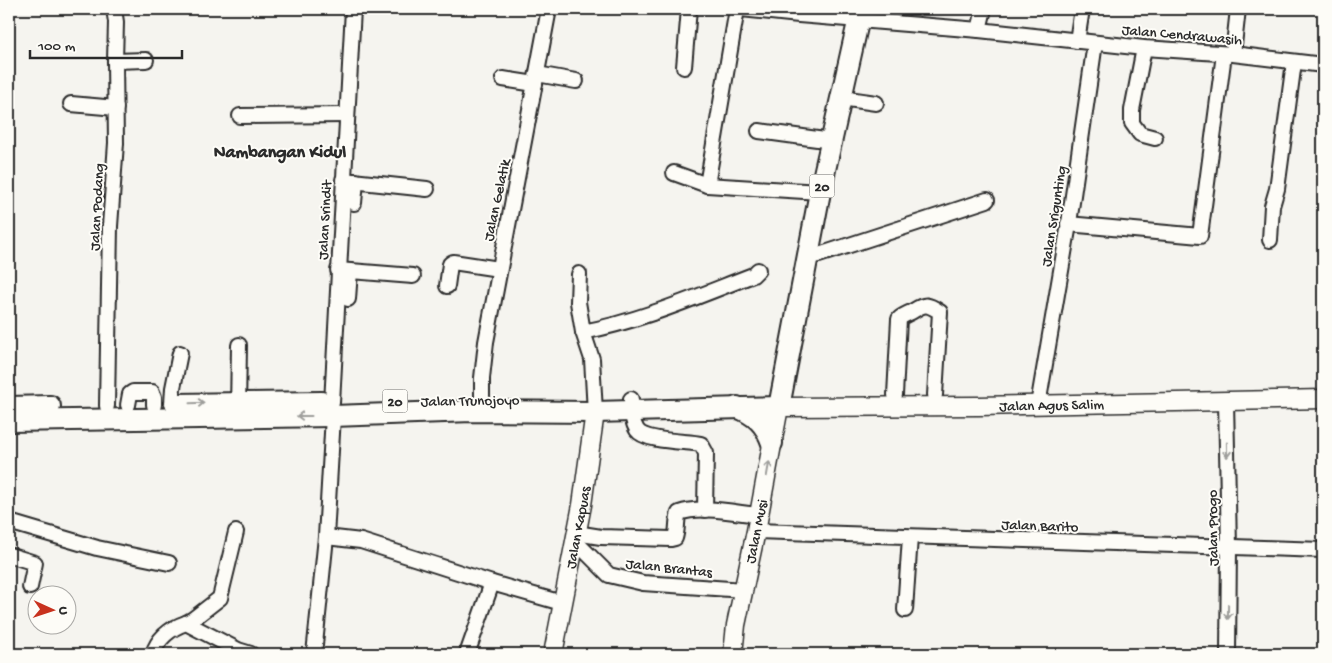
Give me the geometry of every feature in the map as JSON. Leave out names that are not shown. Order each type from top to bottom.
[{"type":"highway","name":"20","points":[[780,401],[820,192],[860,14]]},
{"type":"highway","name":"Jalan Trunojoyo","points":[[333,409],[482,399],[595,406]]},
{"type":"highway","name":"Jalan Trunojoyo","points":[[631,404],[737,407],[780,401]]},
{"type":"highway","name":"Jalan Trunojoyo","points":[[9,421],[238,410],[472,411],[631,404],[780,401]]},
{"type":"highway","name":"Jalan Trunojoyo","points":[[9,407],[163,404],[238,410]]},
{"type":"highway","points":[[737,407],[757,418],[768,430],[772,443]]},
{"type":"main road","points":[[1130,397],[1226,401],[1302,394],[1323,388]]},
{"type":"main road","points":[[780,401],[895,394],[935,395],[979,400],[1302,394],[1323,399]]},
{"type":"main road","name":"Jalan Agus Salim","points":[[780,401],[979,400]]},
{"type":"main road","name":"Jalan Musi","points":[[733,654],[736,625],[758,523],[780,401]]},
{"type":"main road","name":"Jalan Kapuas","points":[[553,654],[582,505],[595,406]]},
{"type":"street","name":"Jalan Podang","points":[[108,406],[110,226],[116,143],[116,22],[114,9]]},
{"type":"street","name":"Jalan Srindit","points":[[314,654],[326,537],[333,409],[344,270],[349,181],[346,115],[353,9]]},
{"type":"street","name":"Jalan Gelatik","points":[[482,399],[486,342],[549,9]]},
{"type":"street","points":[[684,67],[689,9]]},
{"type":"street","points":[[707,185],[739,9]]},
{"type":"street","name":"Jalan Cendrawasih","points":[[739,9],[860,14],[1095,43],[1228,54],[1323,65]]},
{"type":"street","points":[[980,30],[984,9]]},
{"type":"street","points":[[1077,41],[1082,9]]},
{"type":"street","points":[[1068,227],[1200,236],[1228,54],[1238,9]]},
{"type":"street","name":"Jalan Srigunting","points":[[1038,399],[1068,227],[1095,43]]},
{"type":"street","points":[[1144,48],[1132,110],[1132,123],[1140,134],[1155,138]]},
{"type":"street","points":[[115,61],[146,60]]},
{"type":"street","points":[[1270,240],[1272,206],[1277,189],[1294,62]]},
{"type":"street","points":[[503,79],[576,81]]},
{"type":"street","points":[[841,98],[876,102]]},
{"type":"street","points":[[71,104],[116,108]]},
{"type":"street","points":[[240,116],[346,115]]},
{"type":"street","points":[[759,131],[832,141]]},
{"type":"street","points":[[674,173],[707,185],[820,192]]},
{"type":"street","points":[[354,203],[349,181],[427,189]]},
{"type":"street","points":[[809,257],[819,256],[987,200]]},
{"type":"street","points":[[447,286],[450,264],[452,262],[499,269]]},
{"type":"street","points":[[348,299],[344,270],[413,276]]},
{"type":"street","points":[[583,332],[626,321],[709,292],[753,275],[758,270]]},
{"type":"street","points":[[579,274],[578,302],[583,332],[592,359],[595,406]]},
{"type":"street","points":[[895,394],[899,319],[925,304],[940,312],[935,395]]},
{"type":"street","points":[[238,410],[239,345]]},
{"type":"street","points":[[163,404],[174,388],[180,353]]},
{"type":"street","name":"Jalan Progo","points":[[1226,401],[1229,548],[1228,654]]},
{"type":"street","points":[[631,404],[637,430],[647,438],[701,444],[706,453],[705,510]]},
{"type":"street","name":"Jalan Barito","points":[[576,537],[671,539],[675,538],[678,531],[678,517],[680,513],[705,510],[758,523],[910,537],[1323,550]]},
{"type":"street","points":[[9,522],[97,548],[169,563]]},
{"type":"street","points":[[153,654],[155,648],[165,635],[178,626],[194,619],[220,598],[236,532]]},
{"type":"street","points":[[326,537],[361,541],[492,583],[562,603]]},
{"type":"street","name":"Jalan Brantas","points":[[576,537],[609,575],[643,583],[744,590]]},
{"type":"street","points":[[905,610],[910,537]]},
{"type":"street","points":[[9,555],[35,563],[30,586]]},
{"type":"street","points":[[467,654],[492,583]]},
{"type":"street","points":[[186,623],[242,653]]},
{"type":"district","name":"Nambangan Kidul","points":[[280,151]]}]
